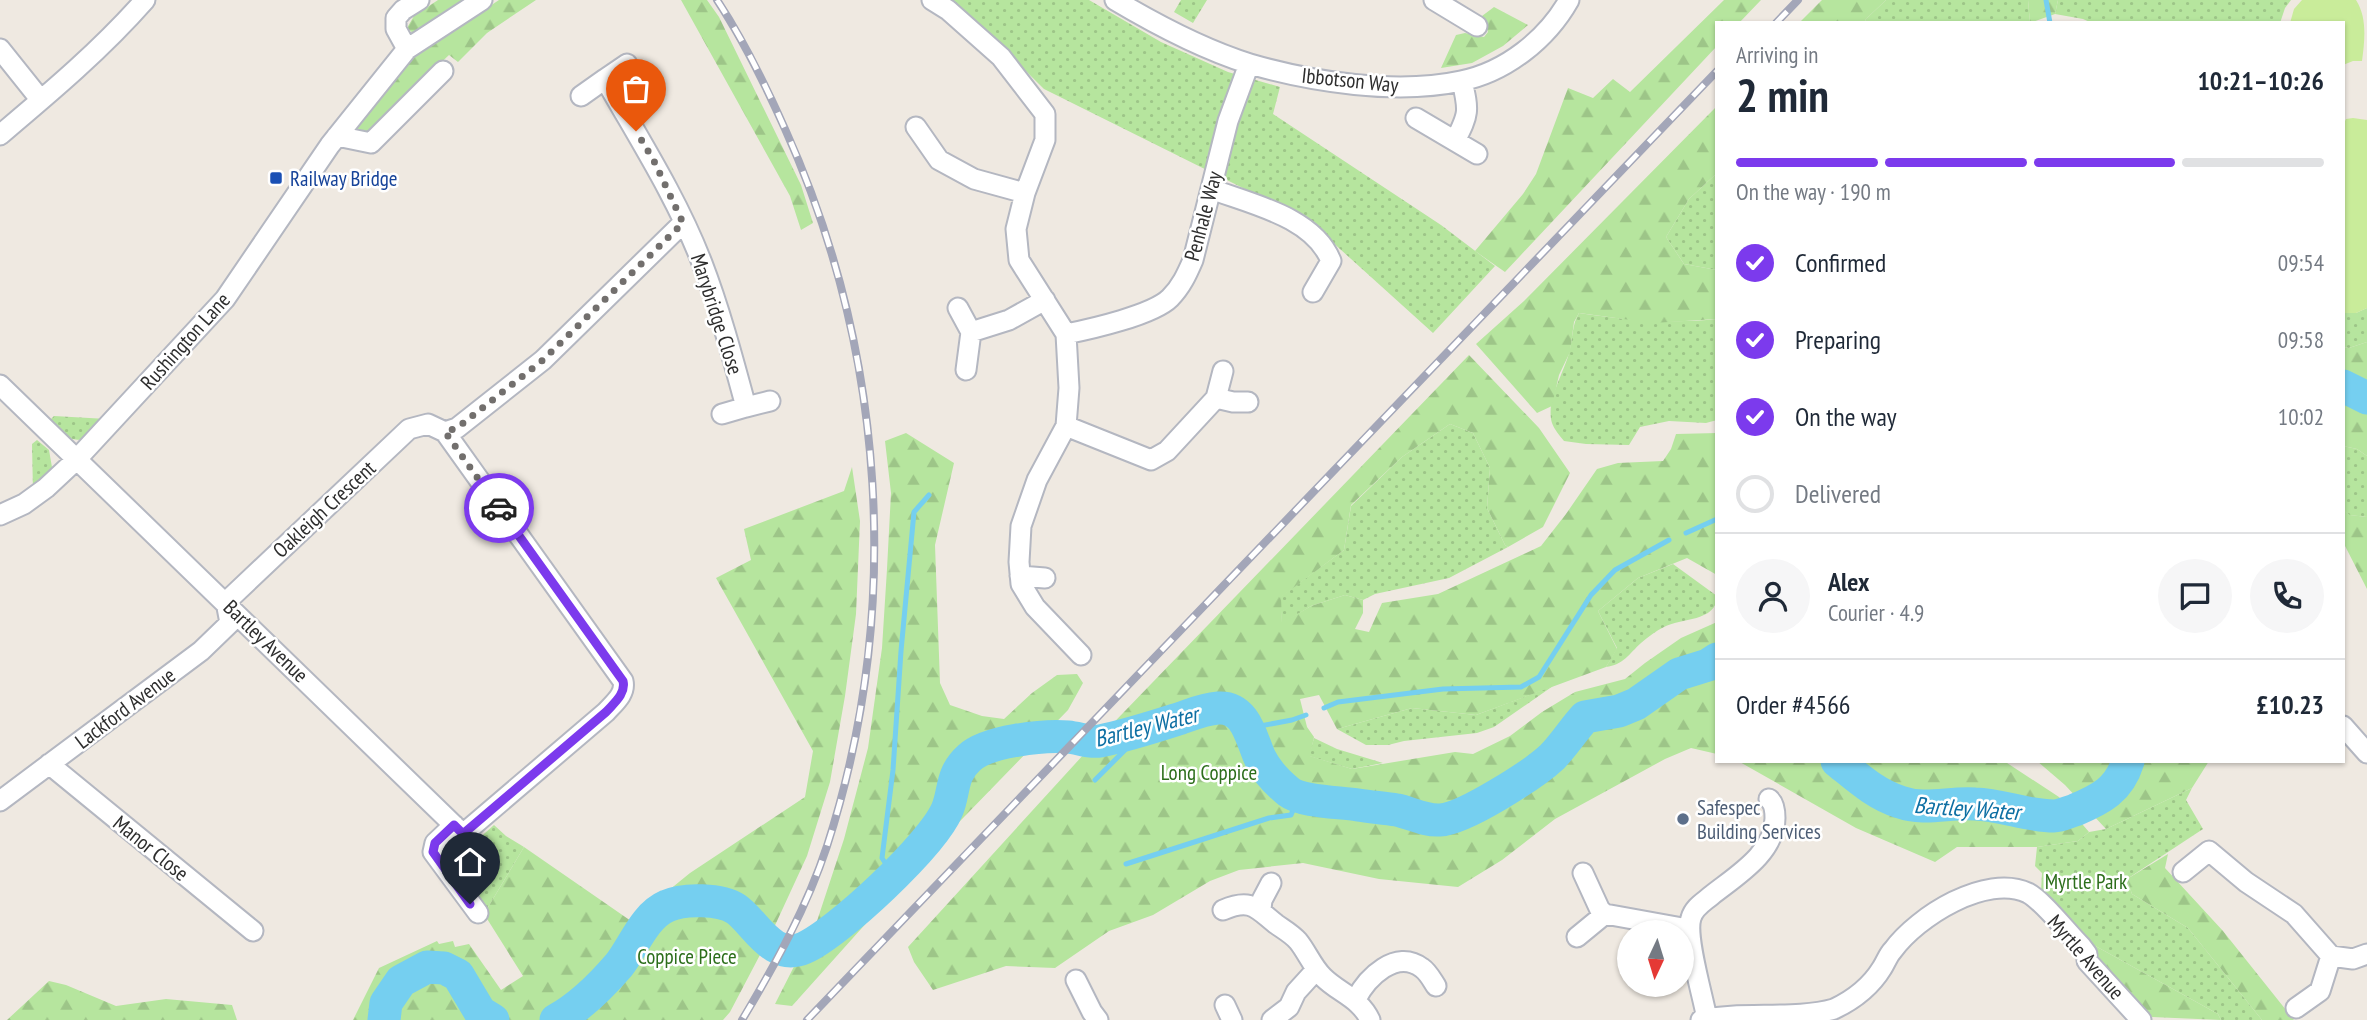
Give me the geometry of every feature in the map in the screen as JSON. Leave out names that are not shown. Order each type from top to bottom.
[{"type":"street","points":[[0,135],[40,99],[69,78],[145,0]]},
{"type":"street","points":[[407,49],[396,29],[396,18],[402,10],[419,0]]},
{"type":"street","name":"Rushington Lane","points":[[0,516],[24,504],[46,488],[76,460],[225,299],[337,136],[407,49],[482,0]]},
{"type":"street","points":[[932,0],[948,10],[1001,57],[1045,114],[1045,140],[1025,193],[1016,229],[1019,260],[1066,334],[1069,387],[1066,426],[1037,480],[1021,526],[1020,576],[1021,584],[1035,607],[1081,655]]},
{"type":"street","name":"Ibbotson Way","points":[[1115,0],[1160,27],[1249,64],[1351,84],[1413,86],[1462,81],[1496,69],[1532,46],[1561,14],[1569,0]]},
{"type":"street","points":[[1434,0],[1477,26]]},
{"type":"street","points":[[0,49],[40,99]]},
{"type":"street","points":[[581,96],[627,64]]},
{"type":"street","name":"Penhale Way","points":[[1066,334],[1142,313],[1169,300],[1185,279],[1193,260],[1228,121],[1249,64]]},
{"type":"street","points":[[337,136],[370,143],[443,71]]},
{"type":"street","name":"Marybridge Close","points":[[605,79],[654,161],[702,262],[746,407]]},
{"type":"street","points":[[1455,141],[1467,117],[1468,104],[1462,81]]},
{"type":"street","points":[[1416,118],[1477,154]]},
{"type":"street","points":[[916,127],[939,160],[974,179],[1025,193]]},
{"type":"street","points":[[1210,189],[1296,222],[1326,247],[1331,261],[1313,292]]},
{"type":"street","name":"Marybridge Close","points":[[434,423],[457,428],[543,360],[683,223]]},
{"type":"street","points":[[971,332],[1009,320],[1045,300]]},
{"type":"street","points":[[958,308],[971,332],[965,370]]},
{"type":"street","points":[[1066,426],[1151,460],[1167,451],[1216,398],[1223,370]]},
{"type":"street","name":"Bartley Avenue","points":[[0,386],[458,829]]},
{"type":"street","points":[[1216,398],[1248,402]]},
{"type":"street","points":[[722,414],[770,401]]},
{"type":"street","points":[[434,423],[623,681],[632,687],[623,692],[606,712],[458,829],[435,843],[433,852],[478,913]]},
{"type":"street","name":"Oakleigh Crescent","points":[[226,602],[410,429],[434,423]]},
{"type":"street","points":[[1020,576],[1045,578]]},
{"type":"street","name":"Lackford Avenue","points":[[0,801],[201,651],[230,624],[226,602]]},
{"type":"street","points":[[2345,728],[2367,753]]},
{"type":"street","name":"Manor Close","points":[[48,764],[253,931]]},
{"type":"street","points":[[1691,920],[1698,905],[1756,860],[1766,845],[1774,827],[1775,817],[1772,801],[1769,799]]},
{"type":"street","points":[[2183,872],[2209,851],[2246,882],[2294,914],[2331,956],[2353,960],[2367,954]]},
{"type":"street","points":[[1583,873],[1600,910],[1627,920]]},
{"type":"street","points":[[1261,909],[1262,900],[1271,883]]},
{"type":"street","name":"Myrtle Avenue","points":[[1704,1019],[1835,1015],[1865,989],[1880,972],[1892,951],[1919,924],[1951,902],[1973,893],[2005,888],[2023,891],[2035,897],[2081,946],[2087,954],[2087,961],[2141,1020]]},
{"type":"street","points":[[1223,910],[1247,905],[1261,909],[1298,940],[1326,980],[1356,999],[1370,1020]]},
{"type":"street","points":[[1577,937],[1605,914]]},
{"type":"street","points":[[2296,1008],[2320,990],[2331,956]]},
{"type":"street","points":[[1694,959],[1704,1019]]},
{"type":"street","points":[[1356,999],[1363,985],[1391,964],[1414,964],[1423,968],[1436,986]]},
{"type":"street","points":[[1272,1020],[1289,1007],[1296,992],[1317,970]]},
{"type":"street","points":[[1076,979],[1098,1020]]},
{"type":"green space","points":[[438,0],[473,0],[414,34],[407,28],[414,16]]},
{"type":"green space","points":[[499,0],[536,0],[487,33],[458,62],[449,55],[367,133],[354,132],[351,126],[412,58]]},
{"type":"green space","points":[[681,0],[707,0],[719,17],[801,185],[813,223],[801,230],[790,196]]},
{"type":"green space","points":[[949,0],[1089,0],[1161,42],[1228,72],[1280,87],[1273,114],[1441,225],[1495,266],[1433,333],[1309,221],[1044,89],[966,12]]},
{"type":"green space","points":[[1181,0],[1207,0],[1193,23],[1174,12]]},
{"type":"green space","points":[[1724,0],[1761,0],[1741,21],[1715,21],[1715,48],[1505,272],[1475,251],[1523,194],[1536,174],[1568,88],[1593,98],[1613,79],[1630,92]]},
{"type":"green space","points":[[1822,0],[1886,0],[1865,21],[1801,21]]},
{"type":"green space","points":[[1886,0],[2028,0],[2030,21],[1865,21]]},
{"type":"green space","points":[[2028,0],[2058,0],[2055,14],[2030,21]]},
{"type":"green space","points":[[2058,0],[2291,0],[2281,21],[2088,21],[2055,14]]},
{"type":"green space","points":[[2302,0],[2356,0],[2364,21],[2362,61],[2345,64],[2345,21],[2291,21],[2294,9]]},
{"type":"green space","points":[[1494,7],[1528,25],[1503,46],[1472,63],[1441,68],[1456,35],[1465,33],[1484,37],[1488,32],[1482,16]]},
{"type":"green space","points":[[1715,108],[1715,175],[1689,199],[1666,237],[1684,264],[1715,270],[1715,319],[1653,323],[1579,313],[1574,322],[1570,352],[1559,375],[1552,406],[1537,413],[1476,344],[1524,301]]},
{"type":"green space","points":[[2346,119],[2367,120],[2367,308],[2356,313],[2345,313]]},
{"type":"green space","points":[[1715,175],[1715,270],[1684,264],[1666,237],[1689,199]]},
{"type":"green space","points":[[2367,308],[2367,342],[2345,347],[2345,313],[2356,313]]},
{"type":"green space","points":[[1579,313],[1648,320],[1715,319],[1715,421],[1706,423],[1669,421],[1640,427],[1629,445],[1564,441],[1552,423],[1551,405],[1568,357]]},
{"type":"green space","points":[[2367,342],[2367,456],[2357,449],[2345,446],[2345,347]]},
{"type":"green space","name":"Long Coppice","points":[[1469,355],[1539,428],[1570,473],[1543,527],[1508,547],[1505,545],[1487,508],[1490,468],[1473,433],[1450,424],[1402,457],[1351,505],[1344,550],[1281,597],[1282,623],[1311,606],[1345,595],[1363,600],[1363,613],[1355,629],[1369,632],[1382,603],[1438,594],[1541,546],[1597,469],[1618,463],[1663,461],[1676,434],[1715,433],[1715,574],[1687,558],[1638,578],[1598,611],[1617,649],[1606,667],[1476,715],[1412,708],[1337,729],[1319,695],[1300,699],[1307,727],[1314,737],[1310,756],[1352,769],[1455,752],[1473,754],[1510,736],[1575,692],[1625,679],[1681,638],[1715,623],[1715,754],[1691,748],[1665,759],[1555,819],[1502,860],[1458,887],[1379,879],[1303,863],[1239,870],[1210,881],[1153,915],[1109,931],[1055,968],[1006,966],[933,990],[914,962],[908,947],[1095,742]]},
{"type":"green space","points":[[54,416],[107,419],[83,440],[77,440],[64,436],[47,423]]},
{"type":"green space","points":[[1450,424],[1473,433],[1490,468],[1487,508],[1508,547],[1449,578],[1375,594],[1363,600],[1345,595],[1311,606],[1282,624],[1280,597],[1344,550],[1351,506],[1402,457]]},
{"type":"green space","points":[[906,433],[954,463],[935,545],[940,683],[950,705],[982,716],[1004,719],[1032,693],[1057,675],[1077,674],[1083,683],[1068,710],[930,852],[792,1006],[775,1004],[817,921],[844,839],[868,748],[882,648],[887,569],[891,493],[885,441]]},
{"type":"green space","points":[[37,440],[49,450],[53,473],[33,492],[32,444]]},
{"type":"green space","points":[[2345,446],[2357,449],[2367,456],[2367,517],[2349,515],[2345,512]]},
{"type":"green space","name":"Coppice Piece","points":[[852,467],[860,521],[856,614],[830,782],[807,856],[771,934],[730,1012],[723,1020],[353,1020],[379,968],[437,941],[439,944],[453,941],[455,947],[469,944],[501,990],[523,976],[484,914],[524,847],[631,921],[690,873],[805,797],[813,751],[716,578],[751,560],[744,529],[844,491]]},
{"type":"green space","points":[[2345,511],[2350,515],[2367,517],[2367,589],[2345,546]]},
{"type":"green space","points":[[1673,564],[1715,595],[1715,604],[1711,611],[1704,615],[1661,629],[1621,661],[1606,667],[1617,648],[1598,611],[1638,578]]},
{"type":"green space","points":[[1553,686],[1494,727],[1477,733],[1388,745],[1366,745],[1337,729],[1412,708],[1476,715]]},
{"type":"green space","points":[[1314,738],[1337,749],[1383,763],[1352,769],[1309,756]]},
{"type":"green space","points":[[1742,763],[2007,763],[2059,797],[2089,832],[2078,841],[2037,847],[1957,847],[1935,862],[1856,828]]},
{"type":"green space","points":[[2039,763],[2208,763],[2192,788],[2106,829],[2065,785]]},
{"type":"green space","name":"Myrtle Park","points":[[2192,788],[2186,800],[2203,829],[2127,879],[2132,894],[2188,928],[2262,1020],[2221,1020],[2218,1014],[2081,938],[2041,892],[2042,873],[2035,866],[2037,847],[2078,841],[2089,832],[2106,829]]},
{"type":"green space","points":[[494,825],[524,847],[484,914],[441,854],[442,844],[455,842],[467,849]]},
{"type":"green space","points":[[2168,854],[2165,868],[2223,931],[2294,1020],[2262,1020],[2188,928],[2132,894],[2127,879]]},
{"type":"green space","points":[[2081,938],[2218,1014],[2221,1020],[2152,1017]]},
{"type":"green space","points":[[49,981],[66,985],[116,1006],[166,999],[232,1005],[237,1020],[7,1020]]},
{"type":"waterway","points":[[2046,0],[2050,21]]},
{"type":"waterway","name":"Bartley Water","points":[[2345,387],[2367,398]]},
{"type":"waterway","points":[[893,875],[882,858],[893,770],[914,512],[929,495]]},
{"type":"waterway","points":[[1686,533],[1715,520]]},
{"type":"waterway","points":[[1324,708],[1338,702],[1443,689],[1521,687],[1539,677],[1591,595],[1615,570],[1669,540]]},
{"type":"waterway","name":"Bartley Water","points":[[556,1020],[597,988],[619,965],[652,917],[674,903],[702,901],[721,903],[736,909],[765,939],[783,950],[804,948],[819,939],[883,886],[923,844],[947,810],[956,777],[963,764],[977,752],[989,747],[1016,740],[1045,737],[1100,741],[1207,710],[1227,709],[1241,718],[1269,772],[1289,792],[1312,800],[1397,810],[1440,820],[1451,818],[1481,804],[1530,774],[1561,748],[1585,717],[1619,711],[1636,704],[1679,674],[1715,660]]},
{"type":"waterway","points":[[1249,728],[1306,715]]},
{"type":"waterway","points":[[1095,780],[1125,750],[1125,735]]},
{"type":"waterway","name":"Bartley Water","points":[[1839,763],[1874,790],[1909,805],[1975,804],[2054,816],[2084,806],[2108,792],[2120,779],[2127,763]]},
{"type":"waterway","points":[[1126,864],[1269,818],[1291,815],[1299,796]]},
{"type":"waterway","name":"Bartley Water","points":[[384,1020],[386,1003],[401,981],[427,967],[444,968],[458,975],[480,1012],[493,1020]]},
{"type":"railway","points":[[717,0],[770,96],[819,214],[845,302],[863,392],[872,483],[874,575],[867,666],[851,757],[827,846],[810,891],[778,957],[742,1020]]},
{"type":"railway","points":[[1778,21],[1798,0]]},
{"type":"railway","points":[[807,1020],[1715,73]]},
{"type":"way so far","points":[[499,508],[445,432],[457,428],[543,360],[683,223],[654,161],[636,131]]},
{"type":"place","name":"Railway Bridge","points":[[276,178]]},
{"type":"place","name":"Safespec Building Services","points":[[1683,819]]},
{"type":"route","points":[[470,904],[433,852],[435,843],[454,825],[463,834],[606,712],[623,692],[624,687],[623,681],[499,508]]}]
